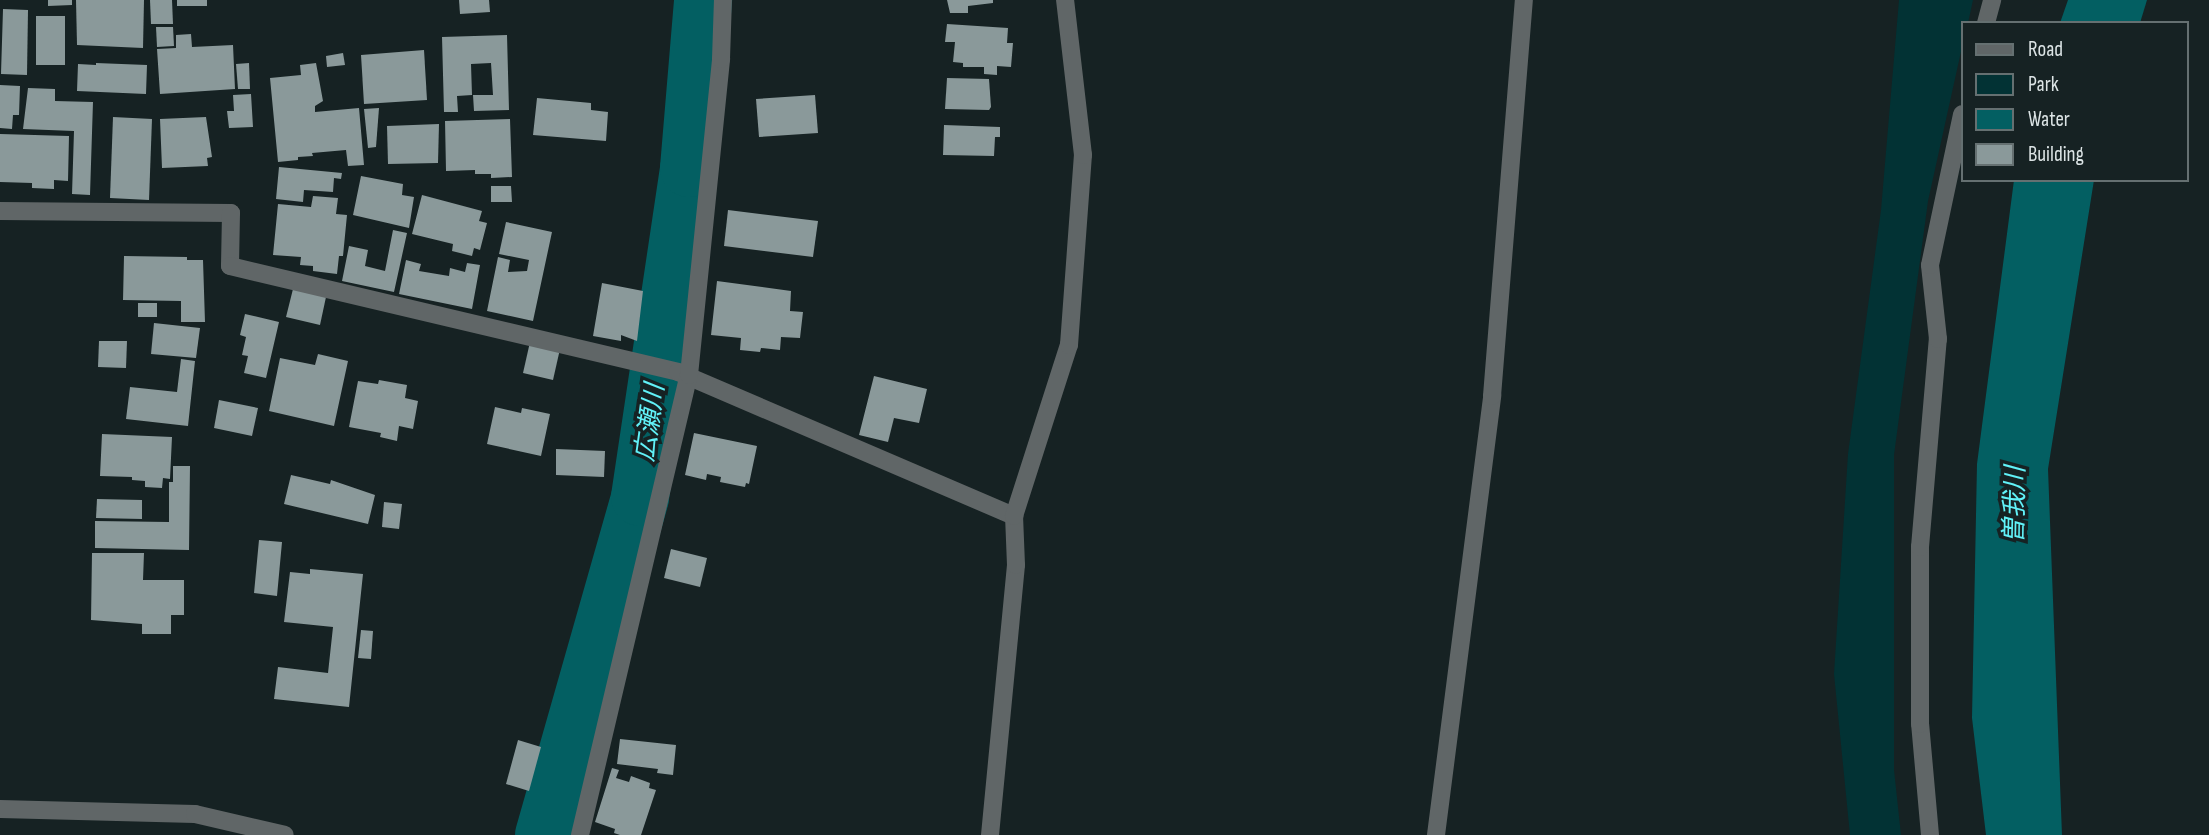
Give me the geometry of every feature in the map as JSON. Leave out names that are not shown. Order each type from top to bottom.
[{"type":"street","points":[[580,835],[683,373],[722,59],[723,0]]},
{"type":"street","points":[[990,835],[1016,565],[1014,516],[1069,345],[1083,155],[1065,0]]},
{"type":"street","points":[[1436,835],[1492,396],[1524,0]]},
{"type":"street","points":[[1987,21],[1992,0]]},
{"type":"street","points":[[1930,835],[1920,724],[1920,547],[1938,339],[1930,265],[1960,123]]},
{"type":"street","points":[[0,211],[231,213],[230,266],[435,317],[647,362],[683,373],[1014,516]]},
{"type":"street","points":[[0,809],[195,814],[285,835]]},
{"type":"green space","points":[[1899,0],[1973,0],[1968,21],[1960,21],[1960,56],[1928,201],[1894,455],[1894,770],[1901,835],[1850,835],[1834,674],[1848,454],[1881,210]]},
{"type":"water","points":[[2068,0],[2147,0],[2141,21],[2061,21]]},
{"type":"water","name":"曽我川","points":[[2014,182],[2094,182],[2048,469],[2062,835],[1986,835],[1972,718],[1977,464]]},
{"type":"building","points":[[48,0],[72,0],[72,5],[48,6]]},
{"type":"building","points":[[76,0],[144,0],[143,48],[77,45]]},
{"type":"building","points":[[150,0],[172,0],[173,24],[151,24]]},
{"type":"building","points":[[177,0],[207,0],[207,6],[177,6]]},
{"type":"building","points":[[459,0],[489,0],[490,12],[460,14]]},
{"type":"building","points":[[947,0],[993,0],[993,3],[968,6],[968,13],[950,13]]},
{"type":"building","points":[[3,9],[28,10],[27,75],[1,74]]},
{"type":"building","points":[[36,16],[65,16],[65,65],[36,65]]},
{"type":"building","points":[[947,24],[1008,28],[1007,43],[1013,43],[1011,67],[997,66],[997,75],[984,74],[984,67],[963,67],[963,63],[953,62],[955,42],[945,42]]},
{"type":"building","points":[[156,27],[173,27],[174,46],[157,47]]},
{"type":"building","points":[[191,34],[192,47],[233,45],[235,89],[160,94],[157,49],[176,48],[176,35]]},
{"type":"building","points":[[507,35],[509,110],[474,111],[473,95],[493,95],[491,63],[471,64],[472,95],[457,96],[458,112],[444,112],[442,37]]},
{"type":"building","points":[[424,50],[427,100],[364,104],[361,55]]},
{"type":"building","points":[[343,53],[345,65],[327,67],[326,56]]},
{"type":"building","points":[[249,63],[250,89],[238,89],[236,64]]},
{"type":"building","points":[[316,63],[323,101],[315,106],[315,112],[359,108],[364,165],[348,166],[346,150],[312,153],[313,156],[298,157],[298,160],[278,162],[270,78],[301,75],[300,65]]},
{"type":"building","points":[[78,64],[147,65],[146,94],[77,91]]},
{"type":"building","points":[[947,78],[989,79],[989,110],[945,109]]},
{"type":"building","points":[[0,85],[20,86],[19,115],[13,115],[12,129],[0,128]]},
{"type":"building","points":[[28,88],[55,89],[55,101],[93,102],[90,195],[72,194],[74,131],[23,129]]},
{"type":"building","points":[[251,94],[253,127],[229,128],[227,111],[234,111],[233,95]]},
{"type":"building","points":[[815,95],[818,133],[759,137],[756,99]]},
{"type":"building","points":[[537,98],[591,103],[591,110],[608,112],[606,141],[533,135]]},
{"type":"building","points":[[379,108],[376,147],[368,148],[364,109]]},
{"type":"building","points":[[113,117],[152,119],[149,200],[110,198]]},
{"type":"building","points":[[206,117],[212,157],[207,158],[208,166],[162,168],[160,119]]},
{"type":"building","points":[[510,119],[512,177],[491,178],[491,174],[475,174],[475,170],[446,171],[445,121]]},
{"type":"building","points":[[439,124],[438,163],[388,164],[387,126]]},
{"type":"building","points":[[944,125],[1000,127],[1000,137],[995,137],[994,156],[943,155]]},
{"type":"building","points":[[0,134],[69,136],[68,181],[54,180],[54,189],[32,188],[32,183],[0,182]]},
{"type":"building","points":[[279,167],[342,173],[341,179],[334,178],[333,192],[304,190],[303,202],[276,199]]},
{"type":"building","points":[[361,176],[403,184],[402,195],[414,197],[409,228],[353,215]]},
{"type":"building","points":[[491,186],[511,186],[512,202],[491,202]]},
{"type":"building","points":[[422,195],[482,211],[479,221],[487,223],[480,250],[474,248],[472,256],[452,251],[453,244],[412,234]]},
{"type":"building","points":[[313,196],[338,198],[336,214],[347,215],[343,256],[339,256],[337,274],[313,271],[313,266],[300,265],[301,257],[273,255],[278,204],[311,207]]},
{"type":"building","points":[[728,210],[818,221],[813,257],[724,246]]},
{"type":"building","points":[[506,222],[552,232],[533,321],[487,311],[498,257],[510,260],[508,272],[527,271],[529,260],[499,254]]},
{"type":"building","points":[[393,230],[407,233],[394,292],[342,281],[349,246],[368,250],[365,266],[385,271]]},
{"type":"building","points":[[124,256],[187,257],[187,260],[203,260],[205,322],[181,322],[181,301],[123,300]]},
{"type":"building","points":[[406,260],[421,264],[419,271],[449,276],[450,268],[465,272],[467,263],[480,265],[472,309],[399,294]]},
{"type":"building","points":[[717,281],[791,291],[790,311],[803,312],[800,338],[781,337],[780,350],[761,348],[760,352],[740,350],[741,338],[711,335]]},
{"type":"building","points":[[602,283],[643,291],[637,341],[621,335],[621,341],[593,336]]},
{"type":"building","points":[[293,289],[326,297],[320,325],[286,317]]},
{"type":"building","points":[[138,303],[157,303],[157,317],[138,317]]},
{"type":"building","points":[[245,314],[279,322],[266,378],[244,373],[248,356],[242,355],[246,337],[240,335]]},
{"type":"building","points":[[154,323],[200,328],[196,358],[151,354]]},
{"type":"building","points":[[99,341],[127,341],[126,368],[98,367]]},
{"type":"building","points":[[530,342],[560,349],[553,380],[523,373]]},
{"type":"building","points":[[318,354],[348,361],[334,426],[269,411],[280,358],[315,365]]},
{"type":"building","points":[[181,359],[195,361],[188,426],[126,419],[130,387],[177,392]]},
{"type":"building","points":[[874,376],[927,389],[919,423],[894,418],[888,442],[859,435]]},
{"type":"building","points":[[379,380],[407,385],[405,398],[418,401],[413,429],[399,426],[397,441],[380,437],[381,433],[349,427],[358,381],[378,384]]},
{"type":"building","points":[[219,400],[258,408],[252,436],[214,428]]},
{"type":"building","points":[[495,407],[521,413],[522,408],[550,414],[541,456],[487,444]]},
{"type":"building","points":[[694,433],[757,446],[749,484],[746,483],[745,487],[720,482],[721,477],[707,474],[706,480],[685,475]]},
{"type":"building","points":[[102,434],[172,437],[170,479],[163,478],[162,488],[145,487],[145,481],[132,480],[132,477],[100,476]]},
{"type":"building","points":[[556,449],[605,451],[604,477],[556,475]]},
{"type":"building","points":[[173,466],[190,466],[189,550],[95,548],[95,521],[169,522],[169,482],[173,482]]},
{"type":"building","points":[[291,475],[330,484],[331,480],[375,495],[368,524],[284,504]]},
{"type":"building","points":[[97,499],[142,500],[142,519],[96,518]]},
{"type":"building","points":[[384,502],[402,504],[399,529],[382,527]]},
{"type":"building","points":[[259,540],[282,542],[277,596],[254,593]]},
{"type":"building","points":[[671,549],[707,558],[700,587],[664,578]]},
{"type":"building","points":[[92,553],[144,553],[143,580],[184,580],[184,615],[171,615],[171,634],[142,634],[142,624],[91,620]]},
{"type":"building","points":[[310,569],[363,574],[349,707],[274,699],[278,667],[328,673],[333,627],[284,622],[290,572],[310,574]]},
{"type":"building","points":[[361,630],[373,631],[371,659],[358,658]]},
{"type":"building","points":[[620,739],[676,745],[673,775],[657,773],[658,769],[617,764]]},
{"type":"building","points":[[518,740],[541,747],[529,791],[506,784]]},
{"type":"building","points":[[612,768],[619,770],[616,778],[629,782],[631,776],[650,783],[649,788],[656,790],[641,835],[620,835],[614,833],[615,829],[595,822]]},
{"type":"waterway","name":"広瀬川","points":[[544,835],[640,497],[689,168],[703,0]]}]
